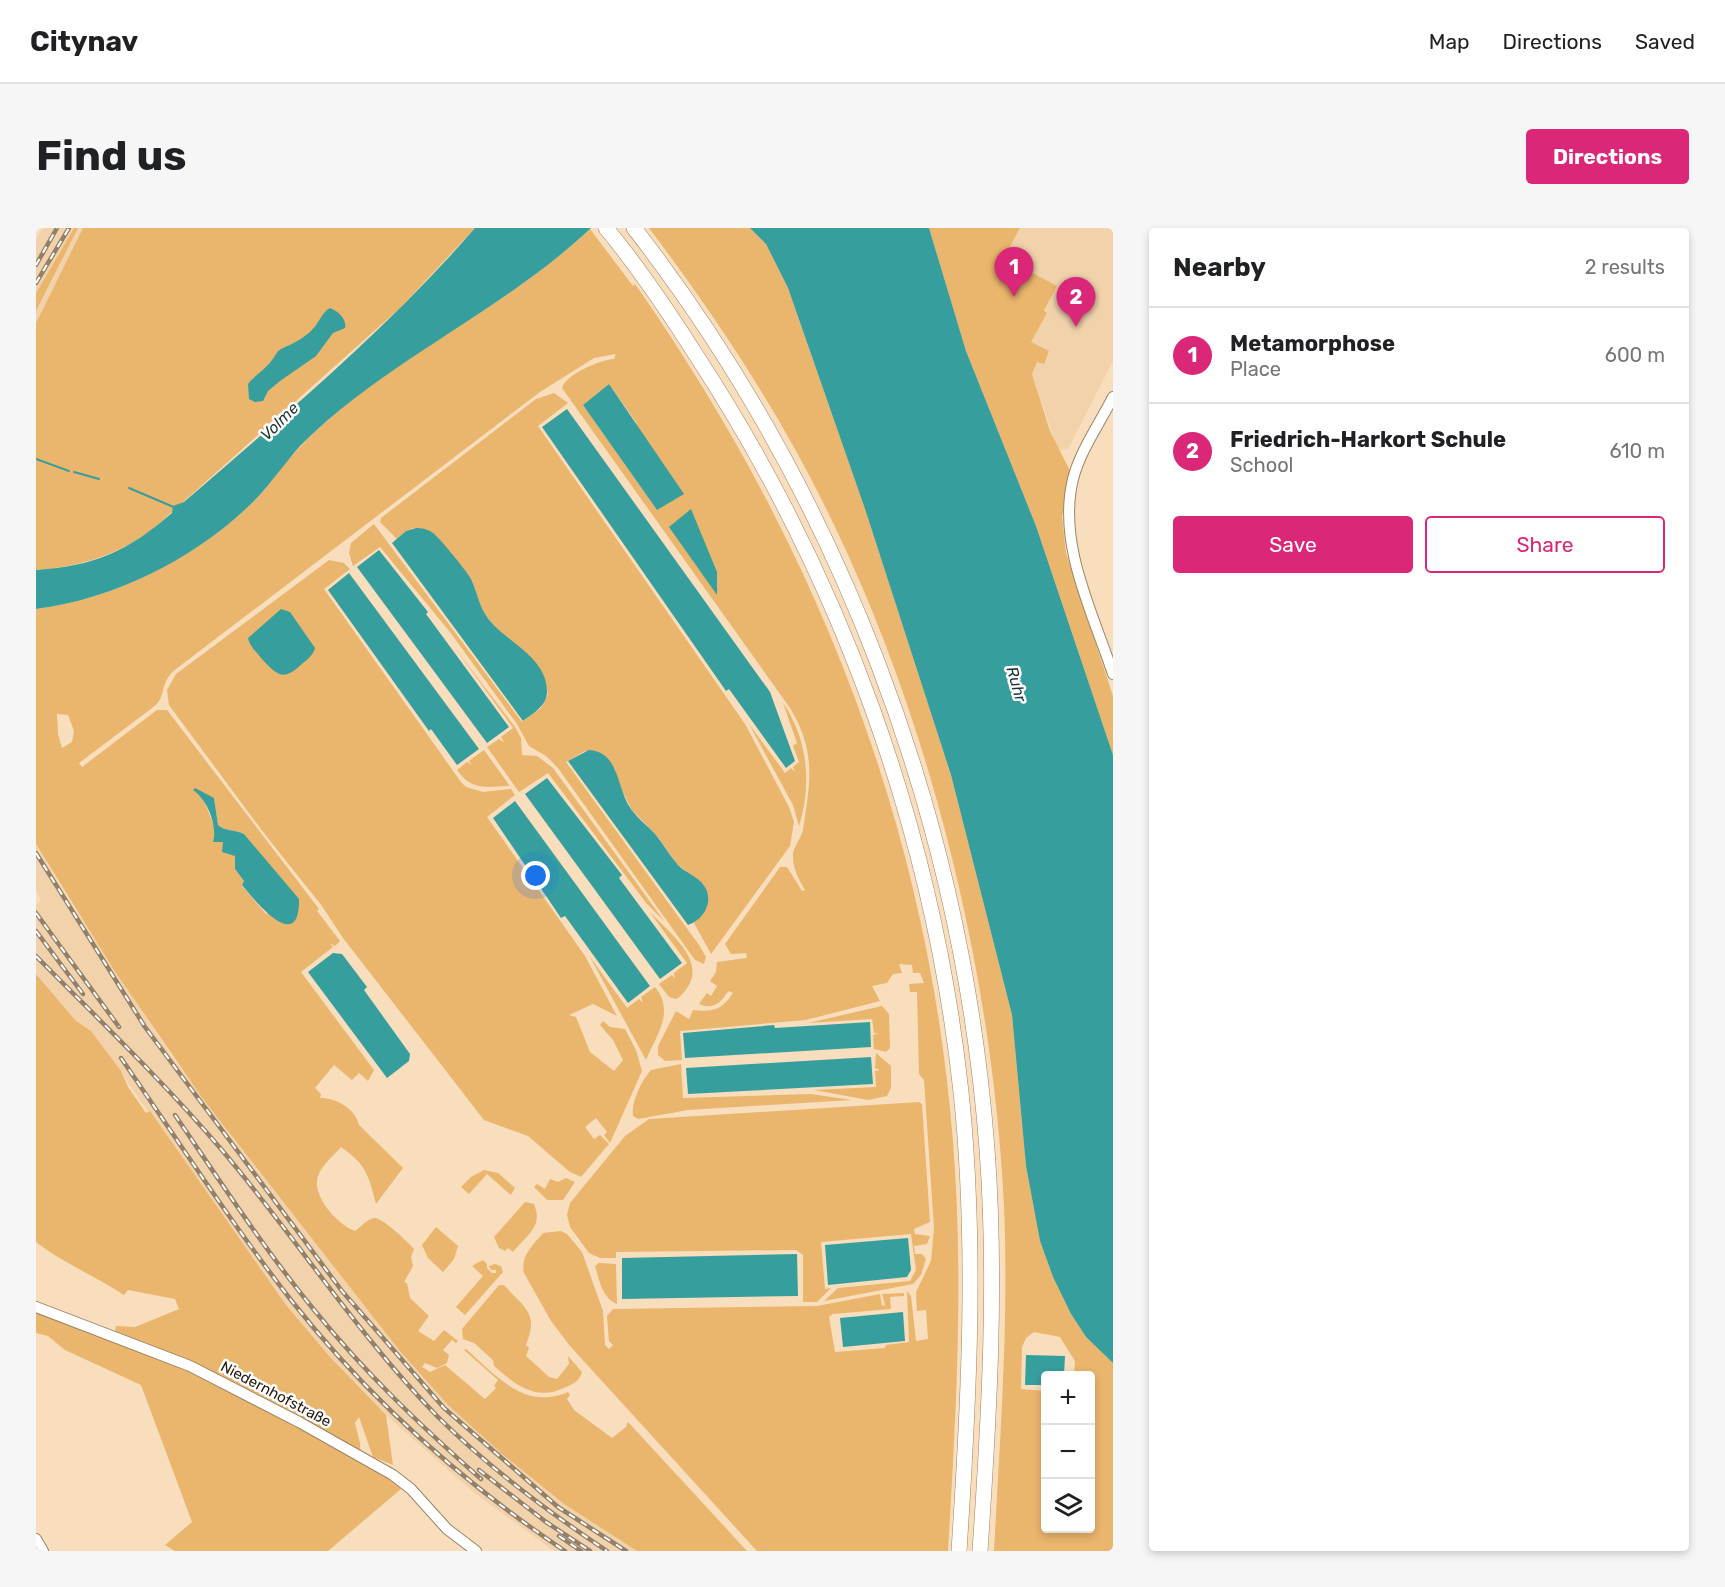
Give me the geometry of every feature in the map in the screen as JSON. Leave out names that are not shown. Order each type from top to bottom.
[{"type":"highway","points":[[606,228],[676,324],[733,412],[796,526],[870,704],[897,784],[940,954],[960,1090],[967,1166],[969,1320],[959,1551]]},
{"type":"highway","points":[[634,229],[698,317],[736,375],[776,443],[817,521],[889,692],[929,820],[960,948],[981,1082],[988,1152],[991,1322],[980,1551]]},
{"type":"street","points":[[1113,397],[1076,470],[1068,514],[1073,554],[1113,674]]},
{"type":"street","name":"Niedernhofstraße","points":[[36,1307],[190,1366],[330,1439],[393,1474],[411,1489],[447,1529],[476,1551]]},
{"type":"street","points":[[36,1539],[43,1551]]},
{"type":"shaded area","points":[[43,228],[74,228],[36,293],[36,239]]},
{"type":"shaded area","points":[[74,228],[78,228],[36,311],[36,293]]},
{"type":"shaded area","points":[[78,228],[83,228],[36,323],[36,311],[42,297]]},
{"type":"shaded area","points":[[83,228],[475,228],[401,307],[153,529],[126,546],[98,558],[68,566],[36,570],[36,323]]},
{"type":"shaded area","points":[[649,228],[750,228],[766,244],[788,288],[865,509],[951,775],[1012,1015],[1026,1166],[1040,1241],[1053,1277],[1071,1314],[1086,1337],[1113,1363],[1113,1551],[994,1551],[1005,1336],[1004,1206],[998,1120],[987,1033],[972,946],[952,858],[929,772],[901,687],[870,605],[835,527],[773,411],[701,299]]},
{"type":"shaded area","points":[[929,228],[1020,228],[1004,258],[1057,286],[1044,310],[1047,313],[1031,342],[1049,351],[1044,364],[1037,362],[1032,374],[1050,431],[1071,473],[1062,517],[1066,553],[1113,696],[1113,755],[1036,526],[966,351]]},
{"type":"shaded area","points":[[1020,228],[1113,228],[1113,361],[1068,449],[1058,450],[1032,374],[1037,361],[1049,351],[1031,342],[1047,312],[1004,258]]},
{"type":"shaded area","points":[[590,229],[633,286],[635,284],[700,382],[758,483],[809,586],[852,692],[889,800],[918,911],[940,1025],[953,1142],[958,1295],[956,1398],[948,1551],[757,1551],[570,1346],[551,1321],[524,1273],[526,1256],[543,1233],[561,1231],[567,1234],[582,1252],[603,1311],[605,1345],[609,1349],[613,1345],[609,1341],[607,1316],[613,1309],[817,1306],[880,1294],[882,1306],[885,1305],[882,1294],[904,1293],[904,1296],[890,1297],[891,1309],[833,1314],[829,1317],[835,1352],[885,1348],[886,1345],[909,1342],[907,1291],[911,1296],[916,1341],[928,1339],[926,1310],[917,1311],[916,1292],[931,1261],[934,1228],[924,1080],[919,1074],[917,992],[910,992],[909,984],[924,983],[920,973],[913,973],[912,965],[899,964],[902,973],[893,974],[887,983],[872,986],[880,1001],[806,1020],[680,1031],[682,1060],[665,1061],[658,1055],[658,1046],[676,1011],[689,1019],[693,1010],[716,1009],[733,993],[728,991],[719,1002],[712,1006],[699,1004],[707,993],[711,996],[717,986],[710,981],[716,972],[717,962],[747,958],[746,953],[731,954],[725,944],[780,867],[787,867],[802,891],[805,890],[796,873],[793,855],[803,830],[809,768],[804,739],[790,708],[562,388],[577,373],[592,365],[614,359],[616,354],[594,358],[540,392],[176,669],[167,679],[156,705],[79,763],[82,767],[157,710],[167,710],[319,909],[317,911],[340,941],[335,946],[330,943],[333,947],[301,972],[374,1070],[368,1081],[359,1073],[352,1080],[334,1065],[315,1088],[321,1094],[320,1098],[338,1102],[349,1109],[359,1125],[403,1168],[376,1204],[365,1171],[356,1159],[341,1147],[320,1172],[318,1192],[328,1209],[348,1228],[355,1231],[372,1218],[379,1219],[390,1226],[414,1249],[411,1257],[413,1266],[404,1282],[407,1283],[410,1298],[429,1316],[418,1331],[434,1341],[444,1330],[458,1341],[456,1343],[452,1340],[443,1350],[449,1355],[447,1363],[437,1368],[425,1363],[422,1367],[430,1372],[445,1365],[485,1399],[496,1388],[494,1386],[498,1380],[464,1350],[466,1349],[500,1379],[524,1394],[552,1397],[568,1392],[570,1395],[567,1399],[574,1410],[612,1438],[626,1427],[628,1422],[747,1551],[637,1551],[564,1504],[502,1454],[448,1405],[399,1350],[203,1099],[114,970],[36,844],[36,609],[66,604],[124,586],[180,558],[206,541],[253,502],[300,447],[347,404],[383,377],[505,296],[563,253]],"holes":[[[609,384],[636,422],[657,510],[583,405]],[[57,714],[68,715],[74,731],[72,742],[62,748],[58,734]],[[203,796],[214,798],[218,825],[224,829],[244,834],[298,899],[266,914],[242,886],[244,881],[235,869],[235,856],[212,820]]]},
{"type":"shaded area","points":[[554,393],[568,403],[538,426],[745,724],[789,807],[794,822],[790,846],[711,954],[694,923],[707,907],[704,885],[676,863],[658,837],[632,810],[619,785],[615,769],[585,751],[566,762],[699,945],[706,957],[704,964],[695,960],[558,768],[546,756],[529,746],[517,724],[450,632],[380,547],[353,566],[349,553],[351,543],[374,524],[522,722],[541,708],[548,694],[540,672],[487,617],[441,543],[431,533],[421,528],[406,531],[397,539],[380,522],[381,518],[536,399]]},
{"type":"shaded area","points":[[329,560],[344,563],[350,569],[324,589],[461,782],[466,787],[483,792],[511,789],[515,795],[487,817],[585,956],[617,1016],[593,1004],[569,1015],[576,1017],[590,1052],[614,1071],[623,1060],[613,1040],[600,1025],[603,1021],[610,1027],[625,1029],[636,1050],[642,1071],[610,1143],[604,1135],[607,1132],[596,1118],[585,1127],[594,1139],[600,1135],[609,1144],[581,1177],[570,1172],[528,1136],[484,1120],[343,938],[322,906],[263,832],[169,705],[167,690],[176,674]]},
{"type":"shaded area","points":[[452,644],[515,727],[521,738],[522,755],[537,756],[553,768],[664,921],[647,904],[548,773],[519,792],[487,747],[499,739],[504,742],[501,737],[513,728]]},
{"type":"shaded area","points":[[783,703],[798,732],[805,763],[806,795],[799,826],[793,805],[749,724],[785,773],[791,768],[795,772],[793,767],[799,762],[793,746],[797,743]]},
{"type":"shaded area","points":[[484,750],[509,786],[474,785],[457,770],[467,762],[472,765],[469,761]]},
{"type":"shaded area","points":[[36,844],[67,897],[173,1058],[399,1350],[448,1405],[502,1454],[564,1504],[637,1551],[554,1551],[473,1492],[386,1415],[330,1357],[286,1305],[91,1031],[76,1021],[36,974],[36,905],[41,900],[36,890]]},
{"type":"shaded area","points":[[649,911],[681,945],[692,965],[693,975],[689,985],[676,999],[669,997],[659,984],[672,975],[675,979],[674,973],[687,963]]},
{"type":"shaded area","points":[[590,957],[627,1008],[639,999],[643,1003],[641,997],[655,987],[661,996],[664,1005],[662,1023],[646,1060]]},
{"type":"shaded area","points":[[36,974],[76,1021],[91,1031],[121,1071],[128,1087],[146,1113],[150,1111],[286,1305],[330,1357],[386,1415],[393,1465],[373,1457],[359,1417],[355,1423],[360,1443],[361,1462],[380,1472],[401,1489],[328,1551],[175,1551],[165,1545],[192,1522],[141,1385],[65,1350],[48,1336],[36,1333],[36,1310],[155,1348],[115,1331],[116,1326],[135,1327],[179,1309],[175,1299],[128,1290],[124,1295],[36,1242]]},
{"type":"shaded area","points":[[882,1006],[889,1014],[890,1048],[886,1052],[874,1049],[873,1035],[878,1033],[874,1033],[872,1019],[808,1023]]},
{"type":"shaded area","points":[[876,1053],[891,1066],[891,1088],[887,1096],[868,1100],[814,1090],[876,1087],[875,1071],[880,1070],[875,1068]]},
{"type":"shaded area","points":[[681,1064],[683,1098],[811,1094],[852,1100],[688,1110],[638,1119],[633,1116],[638,1092],[651,1070]]},
{"type":"shaded area","points":[[919,1102],[922,1104],[930,1222],[914,1229],[915,1234],[930,1236],[927,1244],[914,1246],[915,1254],[922,1254],[926,1259],[921,1275],[913,1284],[824,1301],[838,1288],[910,1281],[916,1270],[911,1234],[821,1242],[825,1289],[831,1288],[817,1302],[803,1302],[803,1255],[796,1250],[616,1252],[616,1258],[600,1258],[589,1253],[570,1227],[567,1215],[570,1203],[625,1136],[649,1119]]},
{"type":"shaded area","points":[[484,1170],[498,1173],[515,1188],[511,1195],[487,1174],[469,1194],[461,1187],[471,1177]]},
{"type":"shaded area","points":[[566,1178],[575,1182],[563,1200],[547,1200],[534,1187],[537,1184],[545,1189],[550,1179],[558,1182]]},
{"type":"shaded area","points":[[525,1202],[534,1204],[536,1224],[513,1252],[508,1248],[505,1251],[499,1248],[494,1237]]},
{"type":"shaded area","points":[[436,1227],[458,1246],[454,1259],[443,1272],[428,1258],[422,1245]]},
{"type":"shaded area","points":[[483,1260],[492,1273],[496,1273],[496,1270],[491,1270],[489,1266],[495,1264],[501,1266],[503,1272],[465,1315],[456,1307],[483,1276],[472,1266]]},
{"type":"shaded area","points":[[599,1263],[616,1264],[617,1304],[602,1288],[595,1266]]},
{"type":"shaded area","points":[[499,1285],[504,1285],[528,1312],[531,1325],[526,1356],[549,1377],[557,1379],[569,1364],[568,1356],[582,1372],[576,1381],[569,1386],[545,1393],[527,1389],[494,1366],[493,1360],[474,1343],[463,1339],[462,1329]]},
{"type":"water","name":"Volme","points":[[475,228],[591,228],[535,275],[340,409],[300,446],[253,502],[206,541],[153,573],[124,586],[66,604],[36,609],[36,570],[76,565],[110,554],[125,547],[156,526],[172,513],[173,506],[184,502],[371,336],[442,265]]},
{"type":"water","name":"Ruhr","points":[[750,228],[929,228],[966,351],[1036,526],[1113,755],[1113,1363],[1086,1337],[1071,1314],[1053,1277],[1040,1241],[1026,1166],[1012,1015],[951,775],[865,509],[788,288],[766,244]]},
{"type":"water","points":[[330,308],[341,316],[345,322],[345,328],[333,333],[316,356],[268,391],[263,401],[255,402],[249,399],[248,384],[269,364],[279,350],[309,333]]},
{"type":"water","points":[[609,384],[684,494],[657,510],[583,405]]},
{"type":"water","points":[[567,409],[770,692],[795,761],[786,768],[729,689],[726,691],[542,427]]},
{"type":"water","points":[[691,509],[717,572],[717,595],[669,527]]},
{"type":"water","points":[[416,528],[433,533],[441,541],[471,579],[482,608],[494,626],[532,658],[540,668],[545,678],[547,695],[540,708],[523,721],[392,543],[406,531]]},
{"type":"water","points":[[379,550],[428,612],[426,614],[509,727],[487,743],[357,567]]},
{"type":"water","points":[[349,573],[479,749],[457,765],[431,729],[429,731],[328,590]]},
{"type":"water","points":[[281,609],[290,612],[315,648],[307,660],[285,675],[276,673],[267,664],[248,638]]},
{"type":"water","points":[[589,750],[607,757],[616,772],[631,809],[656,835],[678,865],[701,882],[705,888],[708,894],[707,907],[700,918],[694,922],[688,925],[568,761]]},
{"type":"water","points":[[547,778],[622,875],[619,878],[682,963],[660,979],[525,794]]},
{"type":"water","points":[[195,788],[214,798],[218,825],[224,829],[244,834],[299,899],[297,915],[292,923],[285,924],[276,919],[242,885],[244,881],[235,869],[235,856],[222,852],[223,842],[213,842],[213,821],[207,806],[193,790]]},
{"type":"water","points":[[515,801],[650,986],[628,1003],[565,916],[561,918],[493,818]]},
{"type":"water","points":[[333,953],[342,954],[367,987],[364,990],[410,1054],[409,1061],[387,1078],[308,972]]},
{"type":"water","points":[[870,1022],[871,1047],[685,1058],[683,1033],[774,1025],[775,1028]]},
{"type":"water","points":[[871,1057],[873,1084],[688,1094],[686,1068]]},
{"type":"water","points":[[908,1238],[911,1270],[907,1277],[828,1285],[825,1245]]},
{"type":"water","points":[[797,1254],[798,1296],[622,1299],[622,1258]]},
{"type":"water","points":[[903,1312],[905,1341],[843,1347],[840,1318]]},
{"type":"water","points":[[1026,1355],[1065,1356],[1064,1371],[1041,1371],[1041,1385],[1025,1385]]},
{"type":"waterway","points":[[36,459],[69,471]]},
{"type":"waterway","points":[[74,472],[99,479]]},
{"type":"waterway","points":[[129,488],[176,508]]},
{"type":"railway","points":[[36,265],[57,228]]},
{"type":"railway","points":[[36,283],[69,228]]},
{"type":"railway","points":[[36,853],[145,1027],[342,1291],[444,1408],[558,1507],[626,1551]]},
{"type":"railway","points":[[36,913],[119,1027]]},
{"type":"railway","points":[[36,931],[83,994]]},
{"type":"railway","points":[[36,956],[153,1075],[221,1149],[380,1352],[437,1416],[519,1488],[607,1551]]},
{"type":"railway","points":[[121,1058],[269,1271],[352,1371],[384,1404],[453,1467],[565,1551]]},
{"type":"railway","points":[[175,1115],[260,1239],[334,1334],[395,1399],[481,1479]]},
{"type":"railway","points":[[479,1470],[546,1522],[590,1551]]},
{"type":"railway","points":[[559,1536],[581,1551]]},
{"type":"place","name":"Metamorphose","points":[[1014,297]]},
{"type":"place","name":"Friedrich-Harkort Schule","points":[[1076,327]]}]
